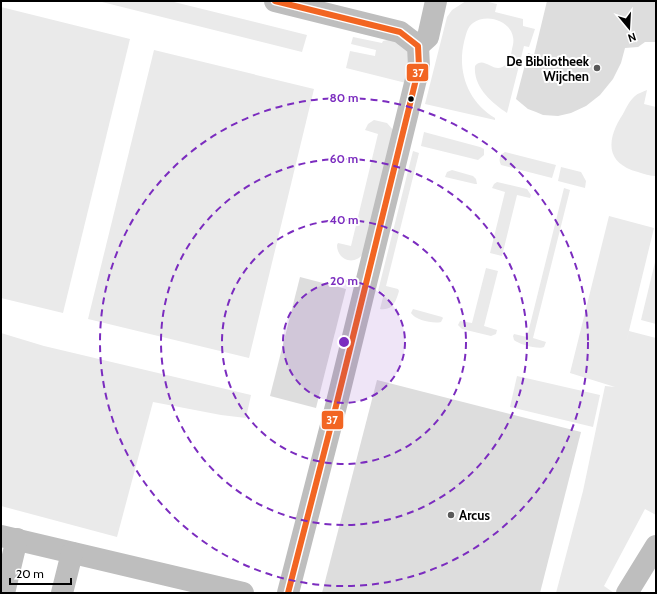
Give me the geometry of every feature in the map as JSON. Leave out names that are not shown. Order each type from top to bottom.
[{"type":"street","points":[[275,1],[400,32],[418,46],[420,67],[288,593]]},
{"type":"street","points":[[418,46],[428,37],[436,1]]},
{"type":"street","points":[[4,593],[9,537],[243,593]]},
{"type":"street","points":[[628,593],[656,546]]},
{"type":"street","points":[[62,593],[72,553]]},
{"type":"shaded area","points":[[98,1],[170,1],[307,35],[302,52]]},
{"type":"shaded area","points":[[466,1],[484,1],[497,4],[495,12],[523,19],[523,26],[535,29],[529,47],[524,46],[507,113],[495,104],[480,87],[475,74],[475,66],[479,63],[483,63],[498,68],[503,67],[511,56],[513,37],[511,31],[502,22],[491,19],[478,20],[468,29],[462,53],[464,75],[471,95],[478,104],[495,118],[495,120],[425,104],[447,17],[452,10]]},
{"type":"shaded area","points":[[1,7],[130,39],[63,313],[1,298]]},
{"type":"shaded area","points":[[353,37],[382,43],[383,41],[391,40],[398,42],[404,47],[410,53],[406,83],[346,68],[350,51],[375,56],[376,50],[351,44]]},
{"type":"shaded area","points":[[154,50],[314,89],[249,358],[88,319]]},
{"type":"shaded area","points":[[647,90],[644,104],[656,107],[656,176],[627,168],[619,163],[614,156],[612,149],[614,132],[628,104],[636,95]]},
{"type":"shaded area","points":[[374,120],[387,123],[393,130],[363,254],[355,260],[347,260],[340,254],[337,245],[338,243],[351,246],[378,134],[365,130],[368,124]]},
{"type":"shaded area","points":[[424,132],[480,147],[484,149],[484,155],[478,160],[421,146]]},
{"type":"shaded area","points":[[413,151],[419,153],[386,286],[398,289],[399,291],[395,302],[391,307],[380,309],[384,293],[378,291]]},
{"type":"shaded area","points":[[505,152],[556,165],[552,178],[501,165],[500,157]]},
{"type":"shaded area","points":[[561,167],[581,172],[586,181],[585,188],[558,181]]},
{"type":"shaded area","points":[[452,170],[473,176],[476,179],[477,184],[445,177],[447,172]]},
{"type":"shaded area","points":[[497,182],[527,189],[531,195],[530,198],[517,195],[502,256],[490,253],[505,192],[492,188]]},
{"type":"shaded area","points":[[564,188],[570,190],[533,338],[546,342],[544,347],[541,348],[524,345],[516,342],[513,336],[514,334],[527,337]]},
{"type":"shaded area","points":[[609,216],[654,228],[626,343],[629,331],[656,338],[656,515],[645,509],[604,586],[614,593],[556,593],[583,491],[605,386],[615,387],[570,373]]},
{"type":"shaded area","points":[[656,258],[656,324],[641,320]]},
{"type":"shaded area","points":[[486,268],[498,271],[484,326],[497,330],[496,334],[491,336],[462,329],[458,325],[460,321],[472,323]]},
{"type":"shaded area","points":[[413,309],[443,318],[441,322],[424,321],[416,318],[411,313]]},
{"type":"shaded area","points":[[1,333],[44,346],[251,395],[246,418],[221,415],[153,402],[117,537],[1,506]]},
{"type":"shaded area","points":[[517,376],[600,395],[593,427],[510,407]]},
{"type":"building","points":[[547,1],[656,1],[656,42],[645,42],[638,47],[625,48],[621,63],[613,79],[600,95],[586,106],[571,113],[558,116],[543,115],[528,109],[516,99],[528,53],[534,55]]},
{"type":"building","points":[[300,277],[346,289],[316,408],[270,396]]},
{"type":"building","name":"Arcus","points":[[377,380],[581,432],[540,593],[322,593]]},
{"type":"transit line","name":"37","points":[[275,1],[400,32],[418,46],[419,67],[336,406],[288,593]]},
{"type":"place","name":"De Bibliotheek Wijchen","points":[[597,68]]},
{"type":"place","name":"Arcus","points":[[451,515]]}]
